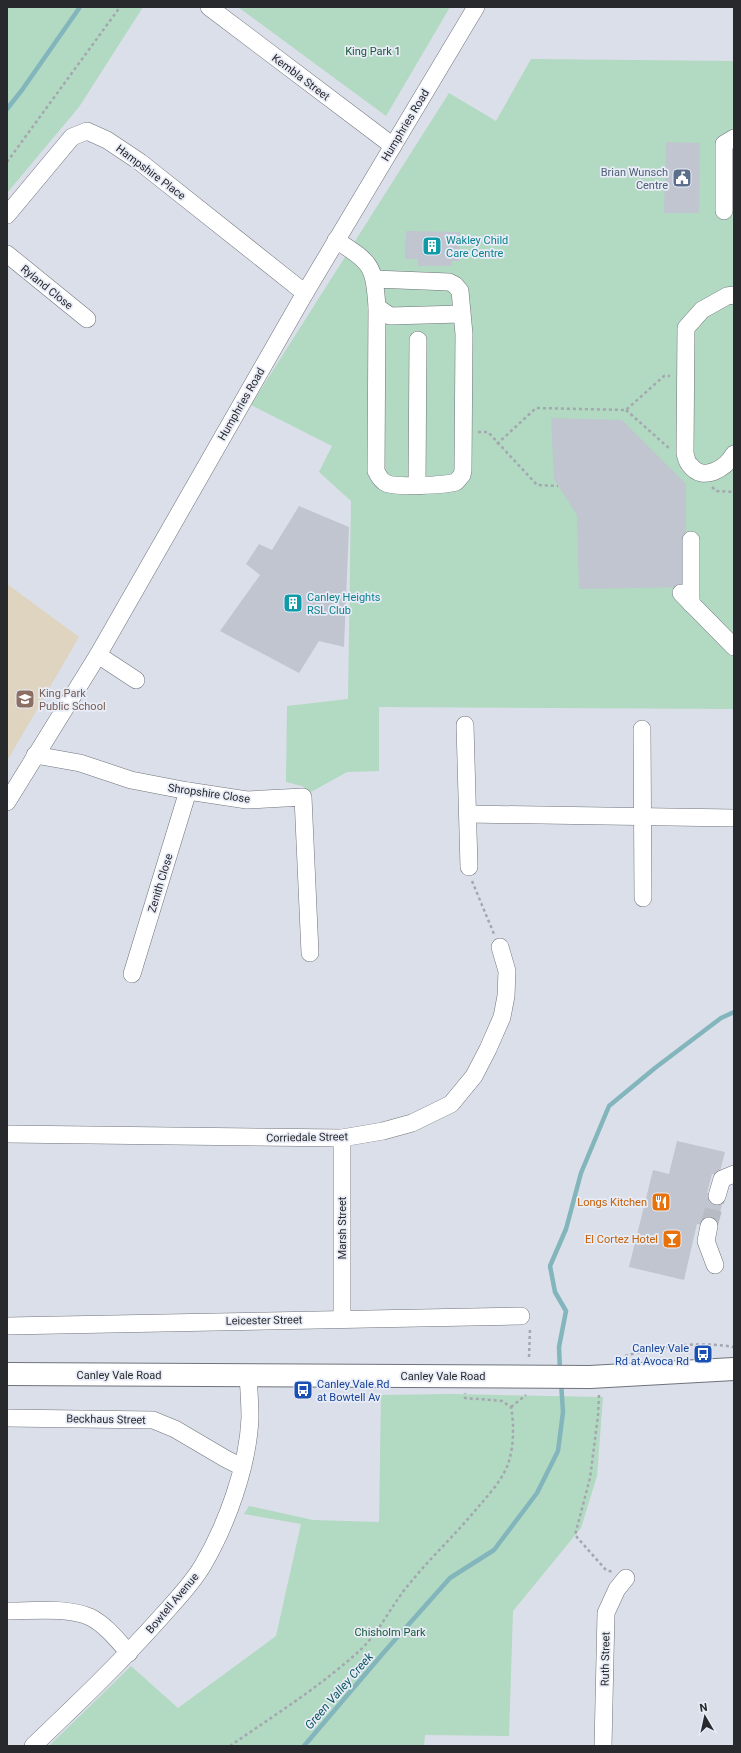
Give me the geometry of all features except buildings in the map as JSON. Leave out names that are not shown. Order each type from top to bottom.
[{"type":"main road","name":"Canley Vale Road","points":[[7,1374],[543,1376],[593,1383],[734,1369]]},
{"type":"street","name":"Kembla Street","points":[[209,7],[393,146]]},
{"type":"street","name":"Humphries Road","points":[[7,802],[98,655],[305,293],[476,7]]},
{"type":"street","name":"Hampshire Place","points":[[7,215],[68,141],[72,137],[87,130],[107,140],[140,162],[305,293]]},
{"type":"street","points":[[724,211],[724,144],[734,138]]},
{"type":"street","points":[[336,240],[360,256],[369,265],[374,280],[377,307],[376,471],[385,483],[391,485],[451,483],[460,479],[463,470],[464,334],[460,291],[455,285],[449,282],[374,280]]},
{"type":"street","name":"Ryland Close","points":[[7,254],[87,319]]},
{"type":"street","points":[[734,295],[727,296],[702,310],[686,328],[685,377],[685,453],[689,465],[698,472],[715,472],[729,462],[734,454]]},
{"type":"street","points":[[377,307],[390,316],[461,314]]},
{"type":"street","points":[[417,485],[418,340]]},
{"type":"street","points":[[691,540],[686,599],[734,647]]},
{"type":"street","points":[[98,655],[136,680]]},
{"type":"street","points":[[465,725],[469,867]]},
{"type":"street","points":[[642,729],[644,816],[643,898]]},
{"type":"street","name":"Shropshire Close","points":[[36,755],[80,763],[131,780],[188,791],[247,800],[303,797],[310,953]]},
{"type":"street","name":"Zenith Close","points":[[132,974],[188,791]]},
{"type":"street","points":[[468,814],[734,818]]},
{"type":"street","name":"Corriedale Street","points":[[7,1134],[342,1138],[383,1131],[412,1123],[451,1104],[474,1076],[502,1017],[507,972],[500,947]]},
{"type":"street","name":"Marsh Street","points":[[342,1138],[342,1318]]},
{"type":"street","points":[[717,1196],[722,1179],[734,1174]]},
{"type":"street","points":[[709,1226],[706,1241],[715,1265]]},
{"type":"street","name":"Leicester Street","points":[[7,1326],[342,1318],[521,1316]]},
{"type":"street","name":"Bowtell Avenue","points":[[33,1746],[129,1653],[188,1586],[203,1565],[231,1503],[242,1467],[250,1419],[248,1376]]},
{"type":"street","name":"Beckhaus Street","points":[[7,1418],[153,1420],[175,1428],[215,1453],[242,1467]]},
{"type":"street","name":"Ruth Street","points":[[603,1746],[606,1613],[617,1589],[626,1578]]},
{"type":"street","points":[[7,1611],[74,1611],[91,1618],[106,1628],[129,1653]]},
{"type":"path","points":[[7,162],[120,7]]},
{"type":"path","points":[[626,410],[664,376],[685,377]]},
{"type":"path","points":[[497,444],[536,408],[626,410],[689,465]]},
{"type":"path","points":[[463,432],[488,432],[497,444],[537,485],[558,486]]},
{"type":"path","points":[[469,867],[474,886],[500,947]]},
{"type":"path","points":[[624,1357],[658,1347],[704,1345],[734,1347]]},
{"type":"path","points":[[593,1383],[600,1396],[590,1478],[575,1535],[606,1570],[626,1578]]},
{"type":"path","points":[[230,1746],[295,1701],[359,1652],[377,1630],[408,1584],[463,1525],[502,1476],[509,1461],[513,1441],[513,1419],[511,1407],[502,1400],[465,1398],[465,1390]]},
{"type":"shaded area","name":"King Park Public School","points":[[7,584],[79,637],[7,761]]},
{"type":"green space","points":[[7,7],[143,7],[79,107],[7,193]]},
{"type":"green space","name":"King Park 1","points":[[238,7],[450,7],[386,116]]},
{"type":"green space","points":[[531,59],[734,61],[734,709],[379,707],[379,771],[347,772],[311,792],[302,786],[286,782],[287,706],[348,699],[351,501],[319,472],[332,446],[251,405],[449,93],[496,121]]},
{"type":"green space","name":"Chisholm Park","points":[[451,1394],[603,1397],[597,1476],[581,1528],[513,1611],[509,1736],[425,1735],[424,1746],[49,1746],[131,1666],[178,1708],[276,1636],[301,1524],[244,1514],[249,1506],[313,1520],[379,1522],[381,1395]]},
{"type":"waterway","points":[[7,109],[80,7]]},
{"type":"waterway","points":[[560,1371],[559,1347],[566,1311],[555,1292],[550,1266],[566,1229],[581,1173],[609,1106],[655,1068],[721,1018],[734,1012]]},
{"type":"waterway","name":"Green Valley Creek","points":[[304,1746],[450,1578],[494,1550],[537,1493],[558,1451],[563,1412],[561,1382]]},
{"type":"tunnel","points":[[709,1226],[717,1196]]},
{"type":"place","name":"Brian Wunsch Centre","points":[[682,178]]},
{"type":"place","name":"Wakley Child Care Centre","points":[[432,246]]},
{"type":"place","name":"Canley Heights RSL Club","points":[[293,603]]},
{"type":"place","name":"King Park Public School","points":[[25,699]]},
{"type":"place","name":"Longs Kitchen","points":[[661,1202]]},
{"type":"place","name":"El Cortez Hotel","points":[[672,1239]]},
{"type":"place","name":"Canley Vale Rd at Avoca Rd","points":[[703,1354]]},
{"type":"place","name":"Canley Vale Rd at Bowtell Av","points":[[303,1390]]}]
